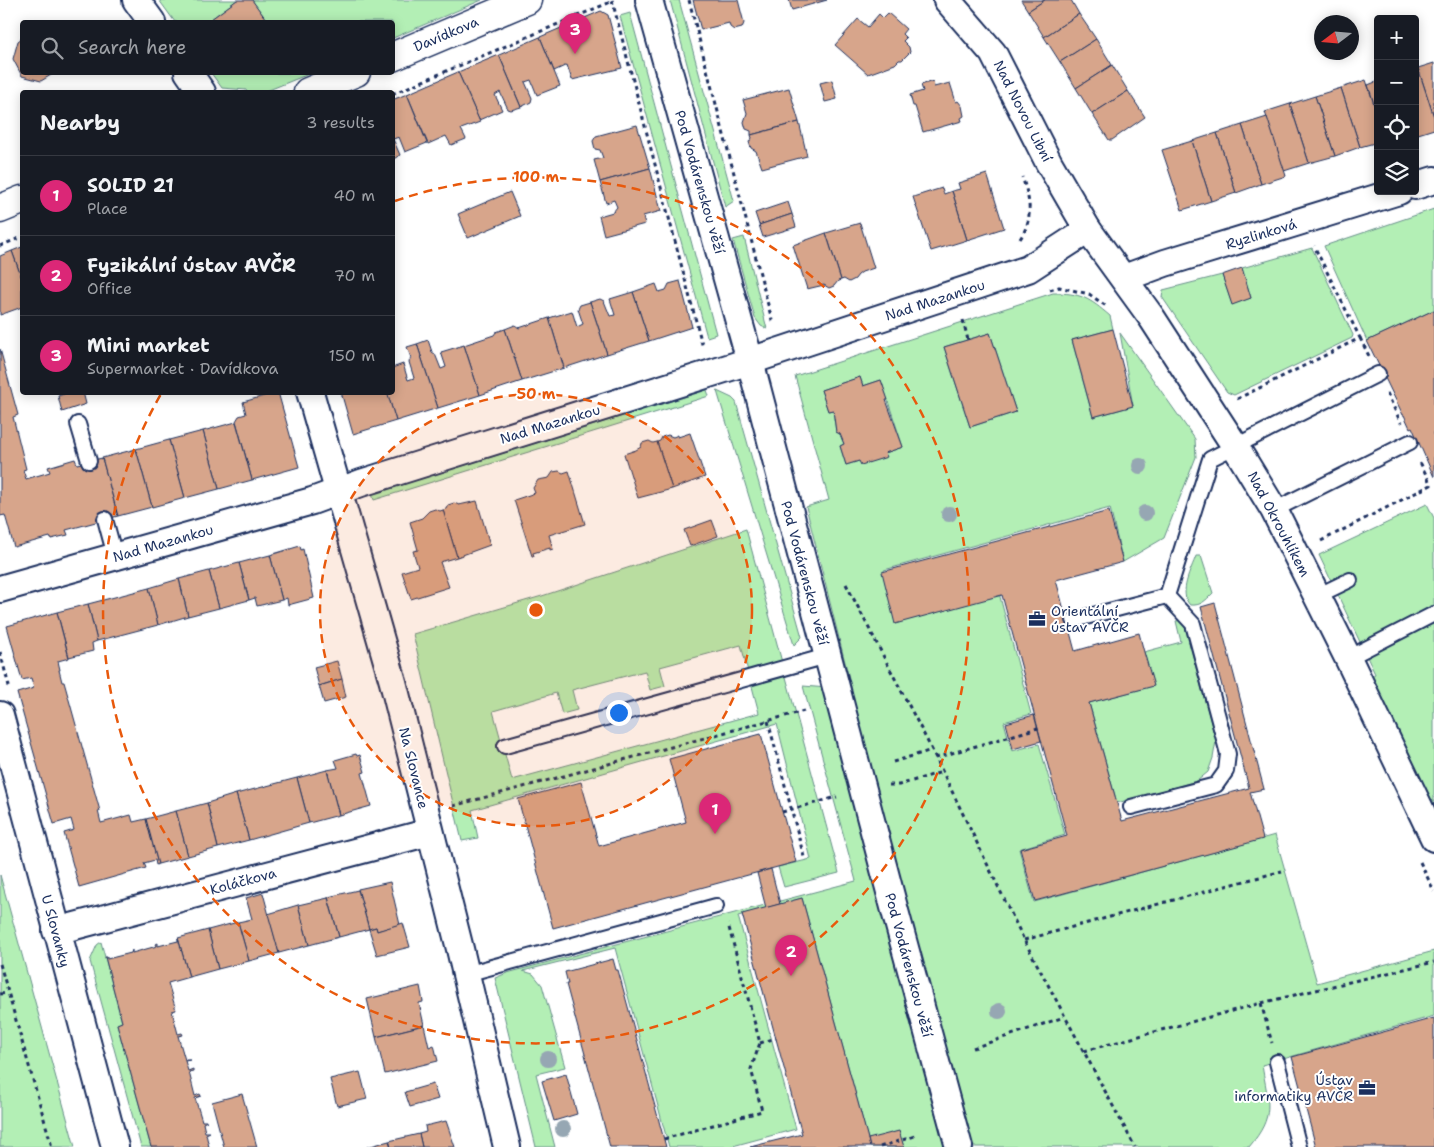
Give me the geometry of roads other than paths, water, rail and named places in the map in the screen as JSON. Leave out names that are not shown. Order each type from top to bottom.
[{"type":"street","points":[[136,0],[151,20]]},
{"type":"street","name":"Davídkova","points":[[395,56],[527,0]]},
{"type":"street","name":"Pod Vodárenskou věží","points":[[649,0],[750,361],[959,1147]]},
{"type":"street","name":"Nad Novou Libní","points":[[947,0],[993,53],[1049,163],[1088,230]]},
{"type":"street","points":[[190,75],[201,90]]},
{"type":"street","points":[[313,90],[349,75]]},
{"type":"street","points":[[1419,185],[1434,180]]},
{"type":"street","name":"Ryzlinková","points":[[1124,278],[1165,263],[1385,195]]},
{"type":"street","points":[[0,208],[20,201]]},
{"type":"street","name":"Nad Mazankou","points":[[0,589],[312,502],[339,491],[750,361],[1028,269],[1088,230]]},
{"type":"street","name":"Nad Okrouhlíkem","points":[[1088,230],[1124,278],[1235,446],[1274,510],[1348,658],[1434,838]]},
{"type":"street","name":"Na Slovance","points":[[311,395],[393,682],[507,1147]]},
{"type":"street","name":"U Slovanky","points":[[6,707],[56,931],[115,1147]]},
{"type":"street","name":"Koláčkova","points":[[56,931],[428,822]]},
{"type":"lane","points":[[1167,596],[1210,458],[1378,374]]},
{"type":"lane","points":[[78,424],[89,461]]},
{"type":"lane","points":[[1274,510],[1410,442]]},
{"type":"lane","points":[[105,519],[115,556]]},
{"type":"lane","points":[[1317,596],[1350,580]]},
{"type":"lane","points":[[1074,620],[1167,596]]},
{"type":"lane","points":[[1131,807],[1216,785],[1226,771],[1228,754],[1193,624],[1167,596]]},
{"type":"lane","points":[[1348,658],[1434,614]]},
{"type":"lane","points":[[505,746],[827,656]]},
{"type":"lane","points":[[466,974],[716,906]]},
{"type":"lane","points":[[1277,1062],[1299,1147]]},
{"type":"place","name":"Mini market","points":[[575,54]]},
{"type":"place","name":"Orientální ústav AVČR","points":[[1037,619]]},
{"type":"place","name":"SOLID 21","points":[[715,834]]},
{"type":"place","name":"Fyzikální ústav AVČR","points":[[791,976]]},
{"type":"place","name":"Ústav informatiky AVČR","points":[[1367,1088]]}]
